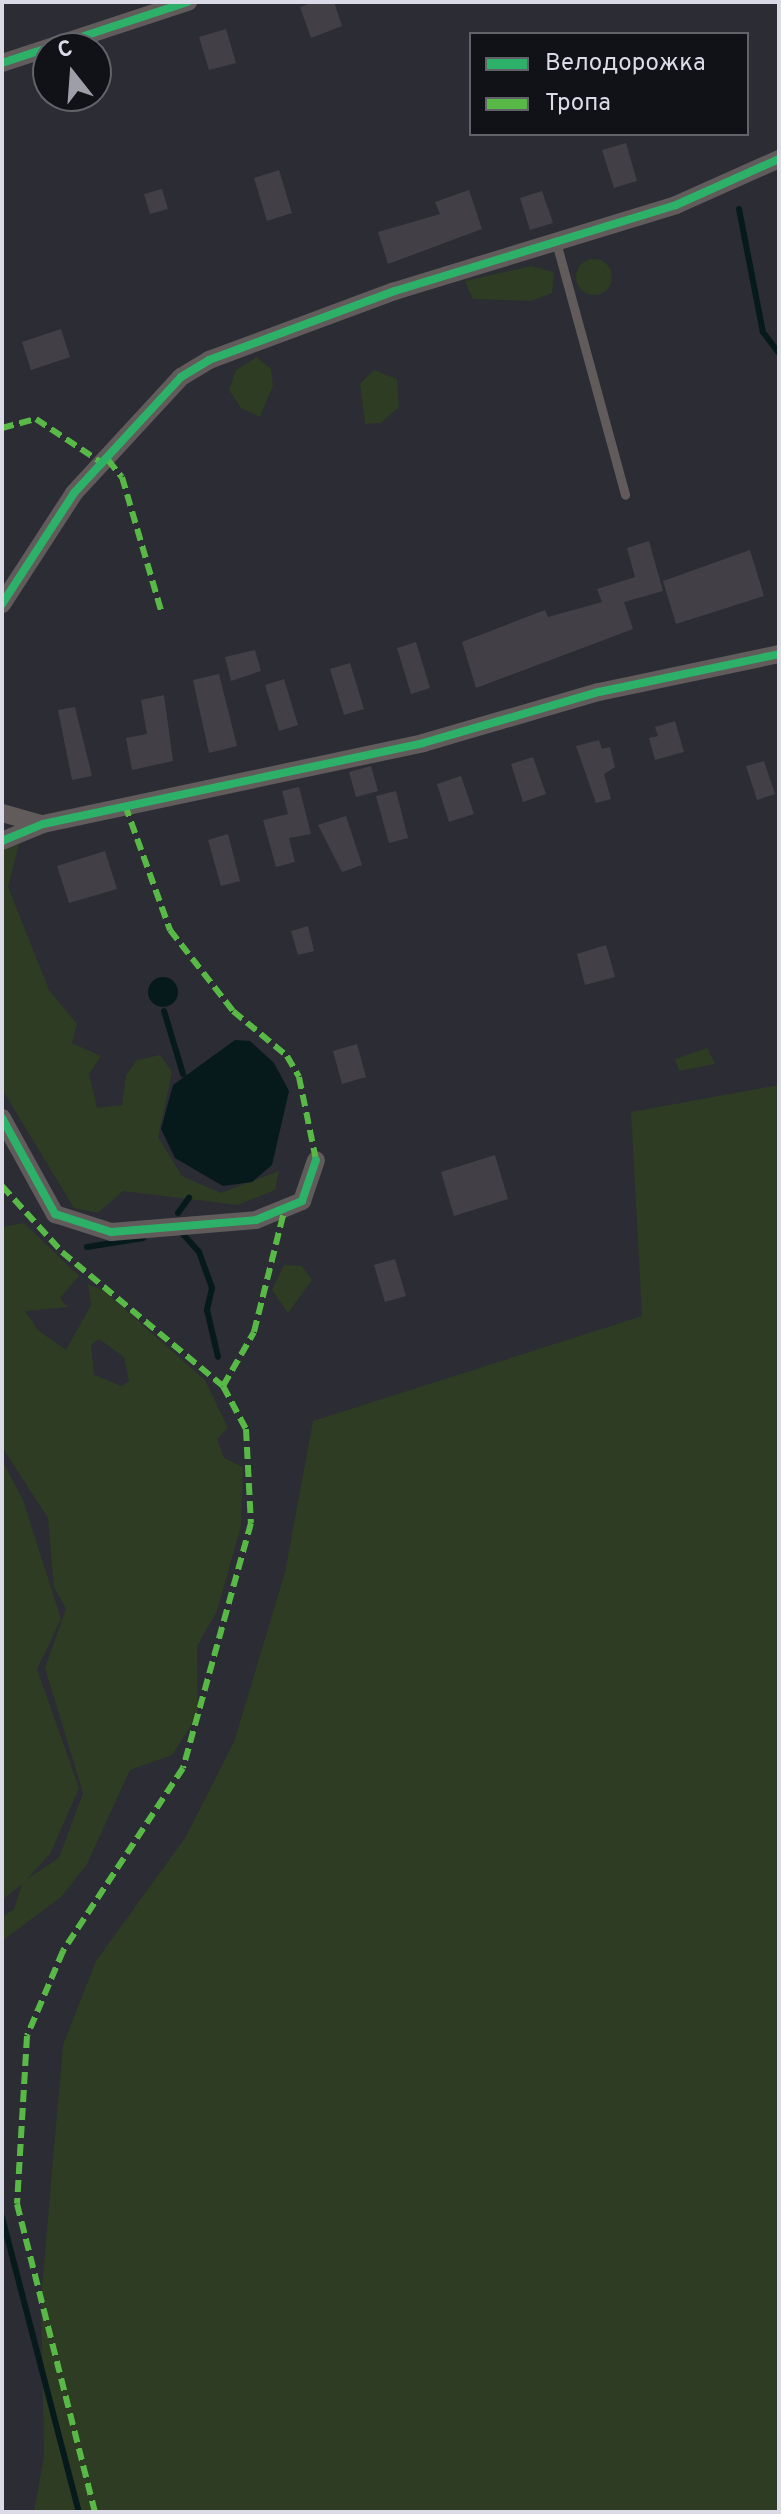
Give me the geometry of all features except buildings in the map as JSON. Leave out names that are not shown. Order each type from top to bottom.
[{"type":"street","points":[[2,63],[188,2]]},
{"type":"street","points":[[2,604],[74,493],[181,377],[279,330],[676,205],[779,159]]},
{"type":"street","points":[[2,841],[43,824],[423,743],[599,692],[779,654]]},
{"type":"street","points":[[2,813],[43,824]]},
{"type":"street","points":[[2,1118],[55,1214],[111,1232],[256,1220],[302,1201],[316,1160]]},
{"type":"lane","points":[[556,242],[625,495]]},
{"type":"green space","points":[[594,259],[607,264],[612,277],[607,290],[594,295],[581,290],[576,277],[581,264]]},
{"type":"green space","points":[[531,266],[554,272],[552,293],[531,301],[473,299],[465,281]]},
{"type":"green space","points":[[257,357],[271,369],[273,386],[260,417],[241,408],[229,390],[236,370]]},
{"type":"green space","points":[[374,370],[397,379],[399,407],[381,423],[365,424],[360,384]]},
{"type":"green space","points":[[19,844],[8,887],[49,990],[77,1024],[72,1043],[101,1056],[89,1074],[97,1108],[122,1105],[126,1075],[137,1060],[160,1055],[172,1072],[158,1137],[182,1176],[221,1193],[279,1171],[275,1190],[238,1205],[123,1191],[98,1213],[74,1208],[2,1089],[2,850]]},
{"type":"green space","points":[[707,1048],[715,1064],[679,1071],[675,1059]]},
{"type":"green space","points":[[779,1085],[779,2512],[34,2512],[44,2456],[41,2298],[63,2045],[96,1961],[185,1838],[234,1742],[285,1572],[313,1421],[642,1316],[631,1112]]},
{"type":"green space","points":[[24,1223],[79,1276],[60,1298],[68,1307],[25,1311],[39,1331],[66,1350],[91,1305],[88,1284],[104,1291],[205,1380],[228,1428],[217,1439],[224,1458],[243,1467],[241,1526],[217,1611],[197,1646],[198,1715],[172,1755],[130,1770],[87,1864],[61,1897],[2,1941],[2,1917],[14,1909],[22,1884],[2,1900],[2,1460],[23,1500],[61,1619],[37,1669],[79,1788],[50,1854],[27,1879],[59,1858],[83,1793],[45,1668],[66,1609],[54,1587],[48,1518],[2,1447],[2,1227]],"holes":[[[99,1339],[124,1357],[129,1381],[122,1386],[94,1375],[91,1345]]]},
{"type":"green space","points":[[284,1265],[302,1266],[312,1280],[288,1313],[272,1290]]},
{"type":"shaded area","points":[[163,977],[173,982],[178,992],[173,1002],[163,1007],[153,1002],[148,992],[153,982]]},
{"type":"shaded area","points":[[235,1040],[250,1041],[274,1063],[289,1091],[272,1165],[252,1182],[223,1186],[175,1158],[161,1129],[173,1085]]},
{"type":"waterway","points":[[739,209],[763,332],[779,353]]},
{"type":"waterway","points":[[164,1011],[183,1074]]},
{"type":"waterway","points":[[178,1213],[189,1198]]},
{"type":"waterway","points":[[181,1232],[199,1252],[212,1288],[207,1310],[218,1357]]},
{"type":"waterway","points":[[87,1247],[143,1238]]},
{"type":"waterway","points":[[2,2217],[79,2512]]},
{"type":"marked path","points":[[2,428],[36,419],[105,465]]},
{"type":"marked path","points":[[108,460],[122,477],[161,610]]},
{"type":"marked path","points":[[125,805],[170,930],[233,1011],[287,1056],[299,1077],[316,1160]]},
{"type":"marked path","points":[[2,1186],[62,1252],[223,1386],[246,1429],[251,1523],[183,1768],[63,1951],[27,2036],[17,2204],[95,2512]]},
{"type":"marked path","points":[[223,1386],[254,1332],[285,1208]]},
{"type":"cycle path","points":[[2,63],[188,2]]},
{"type":"cycle path","points":[[2,604],[74,493],[181,377],[209,360],[395,291],[676,205],[779,159]]},
{"type":"cycle path","points":[[2,841],[43,824],[423,743],[599,692],[779,654]]},
{"type":"cycle path","points":[[2,1118],[55,1214],[111,1232],[256,1220],[302,1201],[316,1160]]}]
